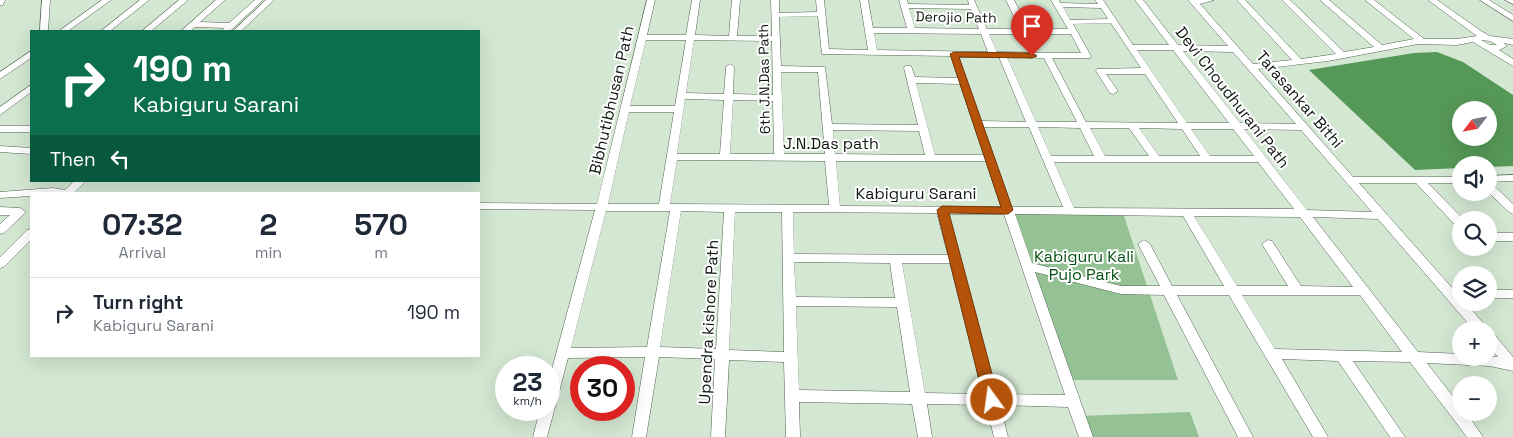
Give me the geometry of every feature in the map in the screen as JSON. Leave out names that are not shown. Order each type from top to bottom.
[{"type":"street","points":[[44,30],[46,0]]},
{"type":"street","points":[[64,30],[106,0]]},
{"type":"street","points":[[106,30],[145,0]]},
{"type":"street","points":[[147,30],[184,0]]},
{"type":"street","points":[[186,30],[221,0]]},
{"type":"street","points":[[231,29],[259,0]]},
{"type":"street","points":[[193,24],[231,29],[270,0]]},
{"type":"street","points":[[243,30],[274,0]]},
{"type":"street","name":"Bibhutibhusan Path","points":[[560,364],[601,208],[651,0]]},
{"type":"street","points":[[638,437],[652,352],[670,208],[672,157],[696,0]]},
{"type":"street","points":[[733,38],[736,0]]},
{"type":"street","name":"6th J.N.Das Path","points":[[775,0],[779,157]]},
{"type":"street","points":[[820,0],[825,52],[1087,56],[1056,2]]},
{"type":"street","points":[[864,0],[873,53]]},
{"type":"street","points":[[1010,0],[1026,32]]},
{"type":"street","name":"Devi Choudhurani Path","points":[[1139,0],[1476,437]]},
{"type":"street","points":[[1193,1],[1210,0]]},
{"type":"street","points":[[1241,0],[1298,62]]},
{"type":"street","points":[[1286,0],[1342,55]]},
{"type":"street","points":[[1324,0],[1380,48]]},
{"type":"street","points":[[1369,0],[1422,42]]},
{"type":"street","points":[[1427,0],[1473,33],[1476,39]]},
{"type":"street","points":[[1432,0],[1478,33],[1513,63]]},
{"type":"street","points":[[1484,0],[1513,19]]},
{"type":"street","points":[[1509,0],[1513,2]]},
{"type":"street","name":"Tarasankar Bithi","points":[[1193,1],[1382,216],[1452,290]]},
{"type":"street","points":[[1056,2],[1101,3],[1207,159]]},
{"type":"street","points":[[912,30],[904,3],[972,3],[983,31],[998,55],[1033,124],[1070,211]]},
{"type":"street","points":[[776,14],[822,14]]},
{"type":"street","points":[[1067,22],[1113,21]]},
{"type":"street","name":"Derojio Path","points":[[869,30],[1073,32]]},
{"type":"street","points":[[642,36],[776,39]]},
{"type":"street","points":[[1457,42],[1476,39],[1503,46],[1513,43]]},
{"type":"street","points":[[1252,67],[1298,62],[1422,42],[1513,43]]},
{"type":"street","points":[[1503,46],[1513,58]]},
{"type":"street","points":[[1131,47],[1235,49]]},
{"type":"street","points":[[954,54],[1086,437]]},
{"type":"street","points":[[0,76],[30,55]]},
{"type":"street","points":[[1047,56],[1101,159]]},
{"type":"street","points":[[725,157],[730,67]]},
{"type":"street","points":[[908,68],[931,158]]},
{"type":"street","points":[[777,69],[822,69],[835,209]]},
{"type":"street","points":[[1113,91],[1100,71],[1147,71]]},
{"type":"street","points":[[911,80],[963,81]]},
{"type":"street","points":[[0,112],[30,89]]},
{"type":"street","points":[[681,96],[778,98]]},
{"type":"street","points":[[624,109],[679,109]]},
{"type":"street","points":[[978,124],[1304,127]]},
{"type":"street","points":[[1132,125],[1156,159]]},
{"type":"street","points":[[828,127],[923,128]]},
{"type":"street","points":[[0,129],[29,128]]},
{"type":"street","points":[[0,150],[30,150]]},
{"type":"street","name":"J.N.Das path","points":[[672,157],[990,158]]},
{"type":"street","points":[[1048,159],[1262,159]]},
{"type":"street","points":[[1497,179],[1513,178]]},
{"type":"street","points":[[1351,180],[1452,180]]},
{"type":"street","points":[[1420,181],[1452,215]]},
{"type":"street","points":[[71,192],[80,182]]},
{"type":"street","points":[[71,192],[85,182]]},
{"type":"street","points":[[47,192],[62,192]]},
{"type":"street","points":[[0,195],[30,194]]},
{"type":"street","points":[[1497,195],[1513,210]]},
{"type":"street","name":"Kabiguru Sarani","points":[[480,206],[1304,213],[1382,216]]},
{"type":"street","name":"Upendra kishore Path","points":[[718,437],[730,208]]},
{"type":"street","points":[[787,209],[793,437]]},
{"type":"street","points":[[942,210],[1001,437]]},
{"type":"street","points":[[0,211],[20,212],[0,230]]},
{"type":"street","points":[[1186,212],[1321,437]]},
{"type":"street","points":[[0,264],[30,234]]},
{"type":"street","points":[[1497,237],[1513,237]]},
{"type":"street","points":[[1144,244],[1246,437]]},
{"type":"street","points":[[1268,244],[1296,290]]},
{"type":"street","points":[[788,258],[955,259]]},
{"type":"street","points":[[895,259],[925,437]]},
{"type":"street","points":[[1027,266],[1122,290],[1364,291]]},
{"type":"street","points":[[1497,294],[1513,294]]},
{"type":"street","points":[[789,301],[902,304]]},
{"type":"street","points":[[1497,347],[1513,366]]},
{"type":"street","points":[[563,353],[652,352],[790,357]]},
{"type":"street","points":[[1271,354],[1415,357],[1490,361],[1513,366]]},
{"type":"street","points":[[1342,356],[1398,437]]},
{"type":"street","points":[[792,396],[1073,401]]},
{"type":"street","points":[[540,437],[544,421]]},
{"type":"green space","name":"Kabiguru Kali Pujo Park","points":[[1008,210],[1123,213],[1178,380],[1069,380]]},
{"type":"green space","points":[[1190,412],[1199,437],[1086,437],[1079,416]]},
{"type":"shaded area","points":[[1437,52],[1463,62],[1513,95],[1513,166],[1497,167],[1497,156],[1452,156],[1452,168],[1415,170],[1309,70],[1414,53]]},
{"type":"route","points":[[992,400],[942,210],[1008,210],[954,54],[1032,56]]}]
